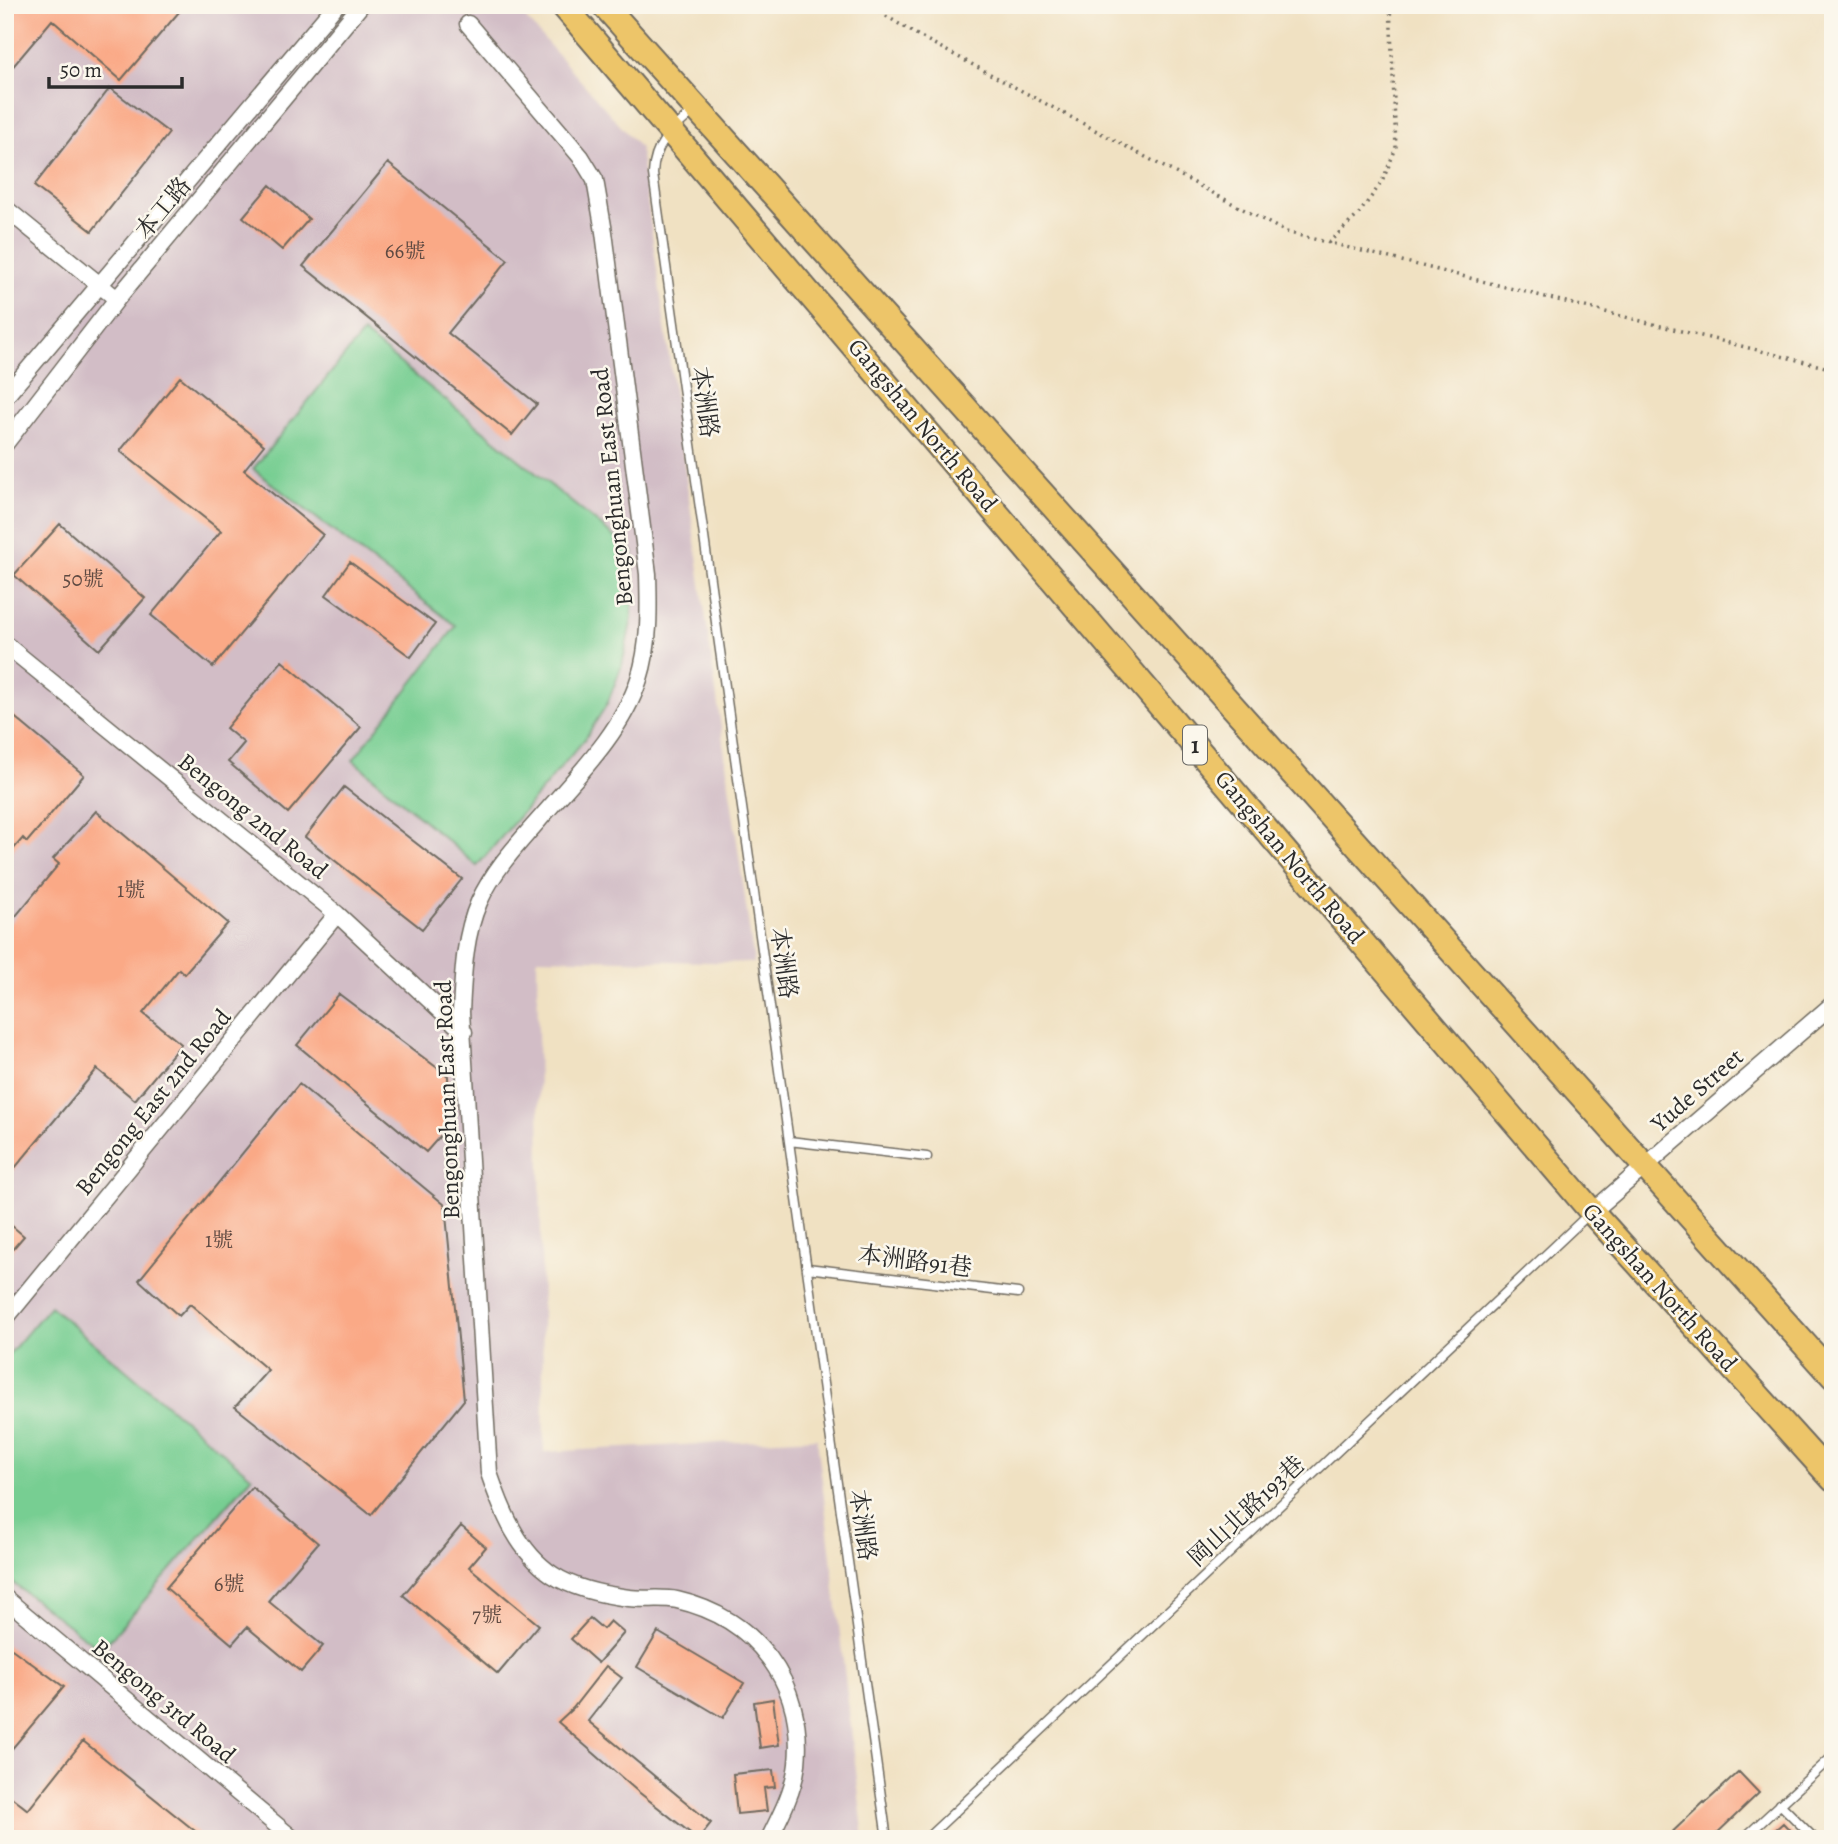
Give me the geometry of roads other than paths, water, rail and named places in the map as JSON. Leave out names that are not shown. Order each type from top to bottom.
[{"type":"main road","name":"Gangshan North Road","points":[[563,5],[1592,1212],[1833,1479]]},
{"type":"main road","name":"Gangshan North Road","points":[[604,5],[1833,1376]]},
{"type":"street","name":"本工路","points":[[5,397],[336,5]]},
{"type":"street","name":"本工路","points":[[5,444],[117,299],[361,5]]},
{"type":"street","name":"Bengonghuan East Road","points":[[468,24],[581,157],[595,180],[648,574],[649,612],[646,648],[639,681],[627,705],[601,748],[498,868],[479,902],[468,936],[461,1012],[489,1473],[501,1507],[522,1546],[553,1575],[584,1588],[628,1598],[676,1600],[722,1616],[762,1648],[783,1676],[797,1726],[796,1766],[785,1807],[769,1839]]},
{"type":"street","points":[[5,208],[117,299]]},
{"type":"street","name":"Bengong 2nd Road","points":[[5,644],[337,914],[464,1032]]},
{"type":"street","name":"Bengong East 2nd Road","points":[[5,1319],[337,914]]},
{"type":"street","name":"Yude Street","points":[[1592,1212],[1833,1004]]},
{"type":"street","name":"Bengong 3rd Road","points":[[5,1598],[293,1839]]},
{"type":"lane","name":"本洲路","points":[[696,110],[671,130],[658,147],[653,174],[887,1839]]},
{"type":"lane","points":[[789,1141],[927,1157]]},
{"type":"lane","name":"岡山北路193巷","points":[[926,1839],[1592,1212]]},
{"type":"lane","name":"本洲路91巷","points":[[807,1268],[1018,1293]]},
{"type":"lane","points":[[1743,1839],[1833,1756]]},
{"type":"lane","points":[[1780,1804],[1815,1839]]}]
